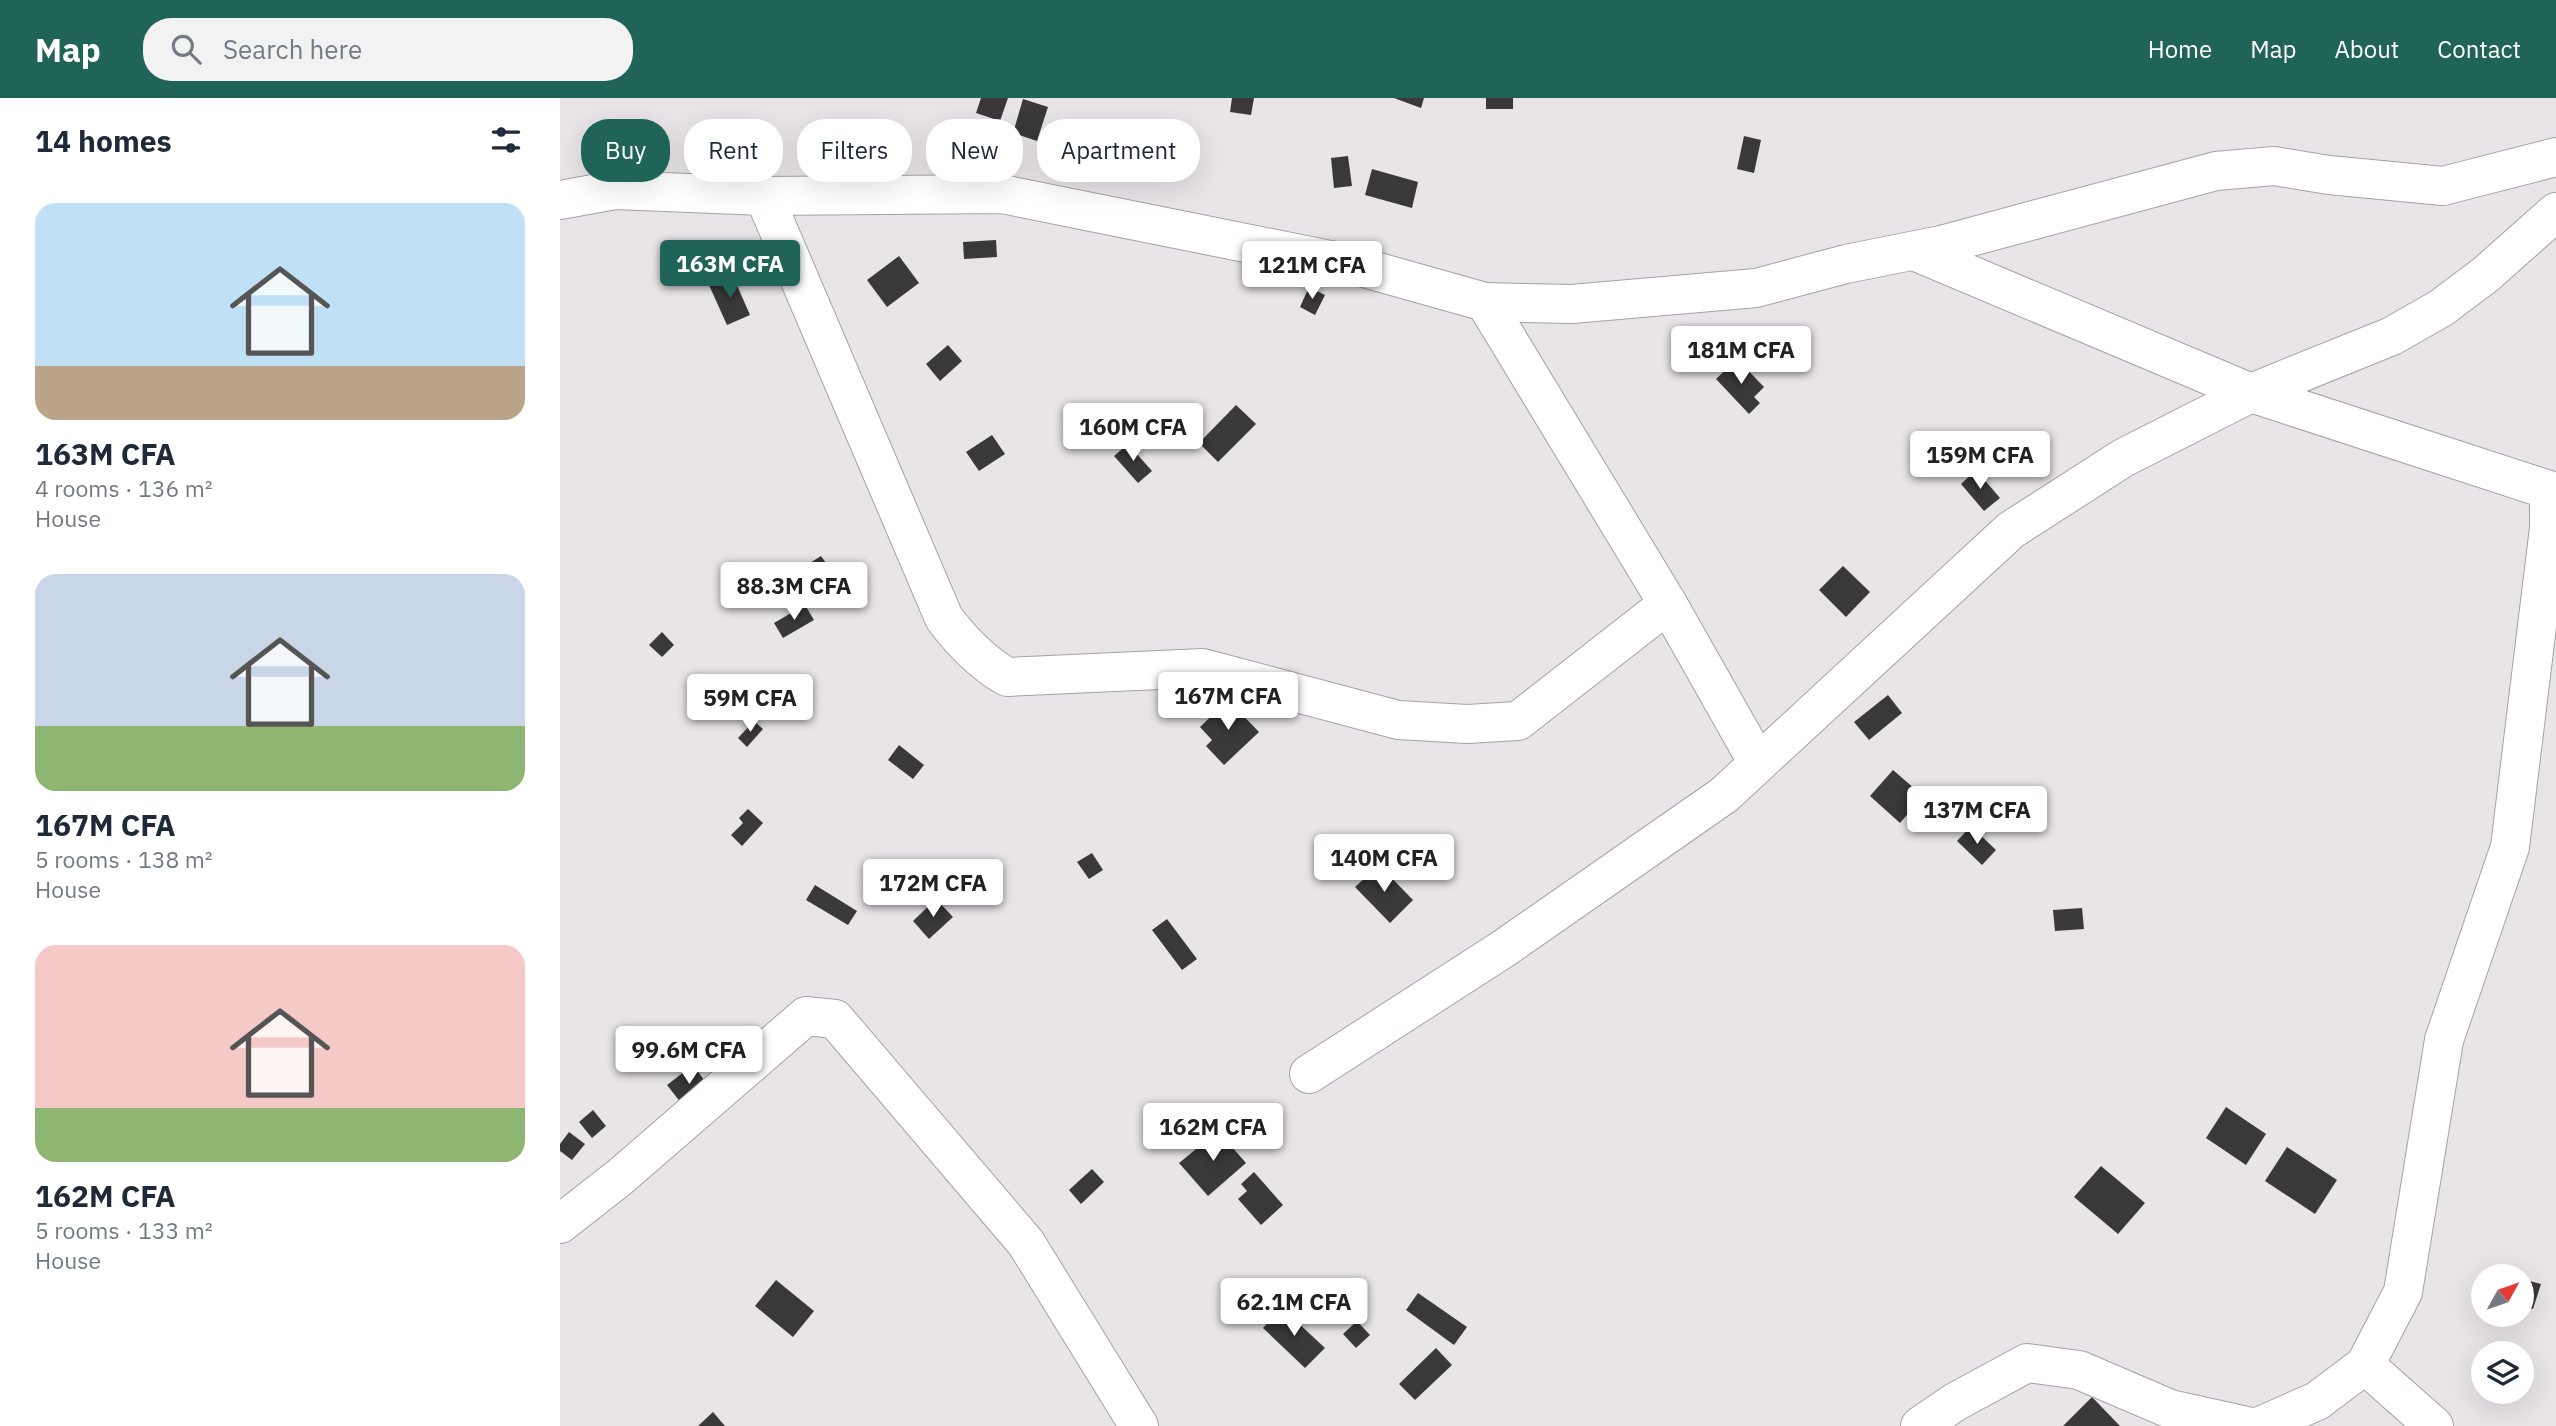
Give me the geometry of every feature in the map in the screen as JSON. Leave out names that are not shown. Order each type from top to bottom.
[{"type":"street","points":[[560,200],[615,190],[764,196],[1002,194],[1350,264],[1485,302],[1572,304],[1756,288],[1846,264],[1941,245],[2216,171],[2274,166],[2329,176],[2443,186],[2556,157]]},
{"type":"street","points":[[764,196],[944,618],[964,645],[990,667],[1007,677],[1203,668],[1398,720],[1467,724],[1518,721],[1668,604]]},
{"type":"street","points":[[1309,1074],[1503,949],[1724,795],[2011,530],[2123,458],[2251,393],[2392,336],[2441,308],[2485,275],[2556,212]]},
{"type":"street","points":[[1914,251],[2251,393],[2552,489],[2510,847],[2444,1040],[2403,1292],[2365,1365],[2313,1414],[2260,1426]]},
{"type":"street","points":[[1485,302],[1668,604],[1758,763]]},
{"type":"street","points":[[560,1224],[620,1177],[806,1016],[835,1019],[1026,1243],[1139,1426]]},
{"type":"street","points":[[1920,1426],[1955,1402],[2028,1363],[2079,1370],[2170,1409],[2247,1426]]},
{"type":"street","points":[[2365,1365],[2434,1426]]},
{"type":"building","points":[[981,98],[1008,98],[1001,119],[976,113]]},
{"type":"building","points":[[1232,98],[1254,98],[1251,115],[1230,112]]},
{"type":"building","points":[[1394,98],[1424,98],[1421,108]]},
{"type":"building","points":[[1486,98],[1513,98],[1513,109],[1486,109]]},
{"type":"building","points":[[1023,99],[1048,107],[1044,119],[1037,119],[1037,141],[1023,136],[1023,119],[1017,119]]},
{"type":"building","points":[[1744,136],[1761,140],[1754,173],[1737,169]]},
{"type":"building","points":[[1348,156],[1352,186],[1334,188],[1331,158]]},
{"type":"building","points":[[1372,169],[1418,182],[1412,208],[1365,195]]},
{"type":"building","points":[[996,240],[997,257],[964,259],[963,242]]},
{"type":"building","points":[[899,256],[919,283],[887,307],[867,280]]},
{"type":"building","points":[[732,274],[750,315],[727,325],[709,285]]},
{"type":"building","points":[[1309,287],[1325,295],[1315,315],[1300,307]]},
{"type":"building","points":[[948,345],[962,361],[940,381],[926,364]]},
{"type":"building","points":[[1737,359],[1764,387],[1754,397],[1760,403],[1749,414],[1716,379]]},
{"type":"building","points":[[1236,405],[1256,424],[1218,462],[1199,443]]},
{"type":"building","points":[[992,435],[1005,454],[979,471],[966,452]]},
{"type":"building","points":[[1128,444],[1152,471],[1138,483],[1114,456]]},
{"type":"building","points":[[1976,470],[2000,498],[1984,511],[1961,484]]},
{"type":"building","points":[[821,556],[831,570],[816,581],[805,566]]},
{"type":"building","points":[[1843,566],[1870,592],[1846,617],[1819,590]]},
{"type":"building","points":[[805,605],[814,620],[783,638],[774,623]]},
{"type":"building","points":[[662,632],[674,645],[662,657],[649,645]]},
{"type":"building","points":[[1888,695],[1902,713],[1869,740],[1854,722]]},
{"type":"building","points":[[1228,700],[1259,732],[1224,765],[1206,746],[1212,740],[1200,727]]},
{"type":"building","points":[[754,721],[763,729],[747,747],[738,738]]},
{"type":"building","points":[[899,745],[924,765],[913,779],[888,760]]},
{"type":"building","points":[[1893,770],[1923,796],[1900,823],[1870,796]]},
{"type":"building","points":[[748,809],[763,823],[742,846],[731,835],[743,823],[739,818]]},
{"type":"building","points":[[1971,826],[1996,850],[1982,865],[1957,841]]},
{"type":"building","points":[[1092,853],[1103,870],[1089,879],[1077,862]]},
{"type":"building","points":[[1379,865],[1413,900],[1390,923],[1355,887]]},
{"type":"building","points":[[815,885],[857,911],[848,925],[806,900]]},
{"type":"building","points":[[936,899],[953,917],[929,939],[913,921]]},
{"type":"building","points":[[2082,908],[2084,929],[2055,931],[2053,910]]},
{"type":"building","points":[[1167,919],[1197,959],[1182,970],[1152,930]]},
{"type":"building","points":[[693,1065],[710,1088],[685,1108],[667,1085]]},
{"type":"building","points":[[2226,1107],[2266,1134],[2246,1165],[2206,1138]]},
{"type":"building","points":[[593,1110],[606,1126],[592,1138],[579,1122]]},
{"type":"building","points":[[1218,1131],[1246,1163],[1208,1196],[1179,1163]]},
{"type":"building","points":[[569,1132],[585,1144],[572,1160],[560,1151],[560,1144]]},
{"type":"building","points":[[2287,1147],[2337,1180],[2315,1214],[2265,1181]]},
{"type":"building","points":[[2101,1166],[2145,1203],[2118,1234],[2074,1197]]},
{"type":"building","points":[[1092,1169],[1104,1182],[1081,1204],[1069,1190]]},
{"type":"building","points":[[1254,1172],[1283,1205],[1261,1225],[1238,1199],[1247,1191],[1241,1184]]},
{"type":"building","points":[[776,1280],[814,1311],[793,1337],[755,1306]]},
{"type":"building","points":[[2534,1282],[2541,1284],[2534,1306]]},
{"type":"building","points":[[1418,1293],[1467,1327],[1454,1345],[1406,1310]]},
{"type":"building","points":[[1282,1308],[1325,1348],[1305,1368],[1263,1328]]},
{"type":"building","points":[[1357,1321],[1370,1335],[1356,1348],[1343,1334]]},
{"type":"building","points":[[1436,1348],[1452,1365],[1415,1400],[1399,1384]]},
{"type":"building","points":[[2092,1397],[2120,1426],[2063,1426]]},
{"type":"building","points":[[713,1412],[725,1426],[698,1426]]}]
